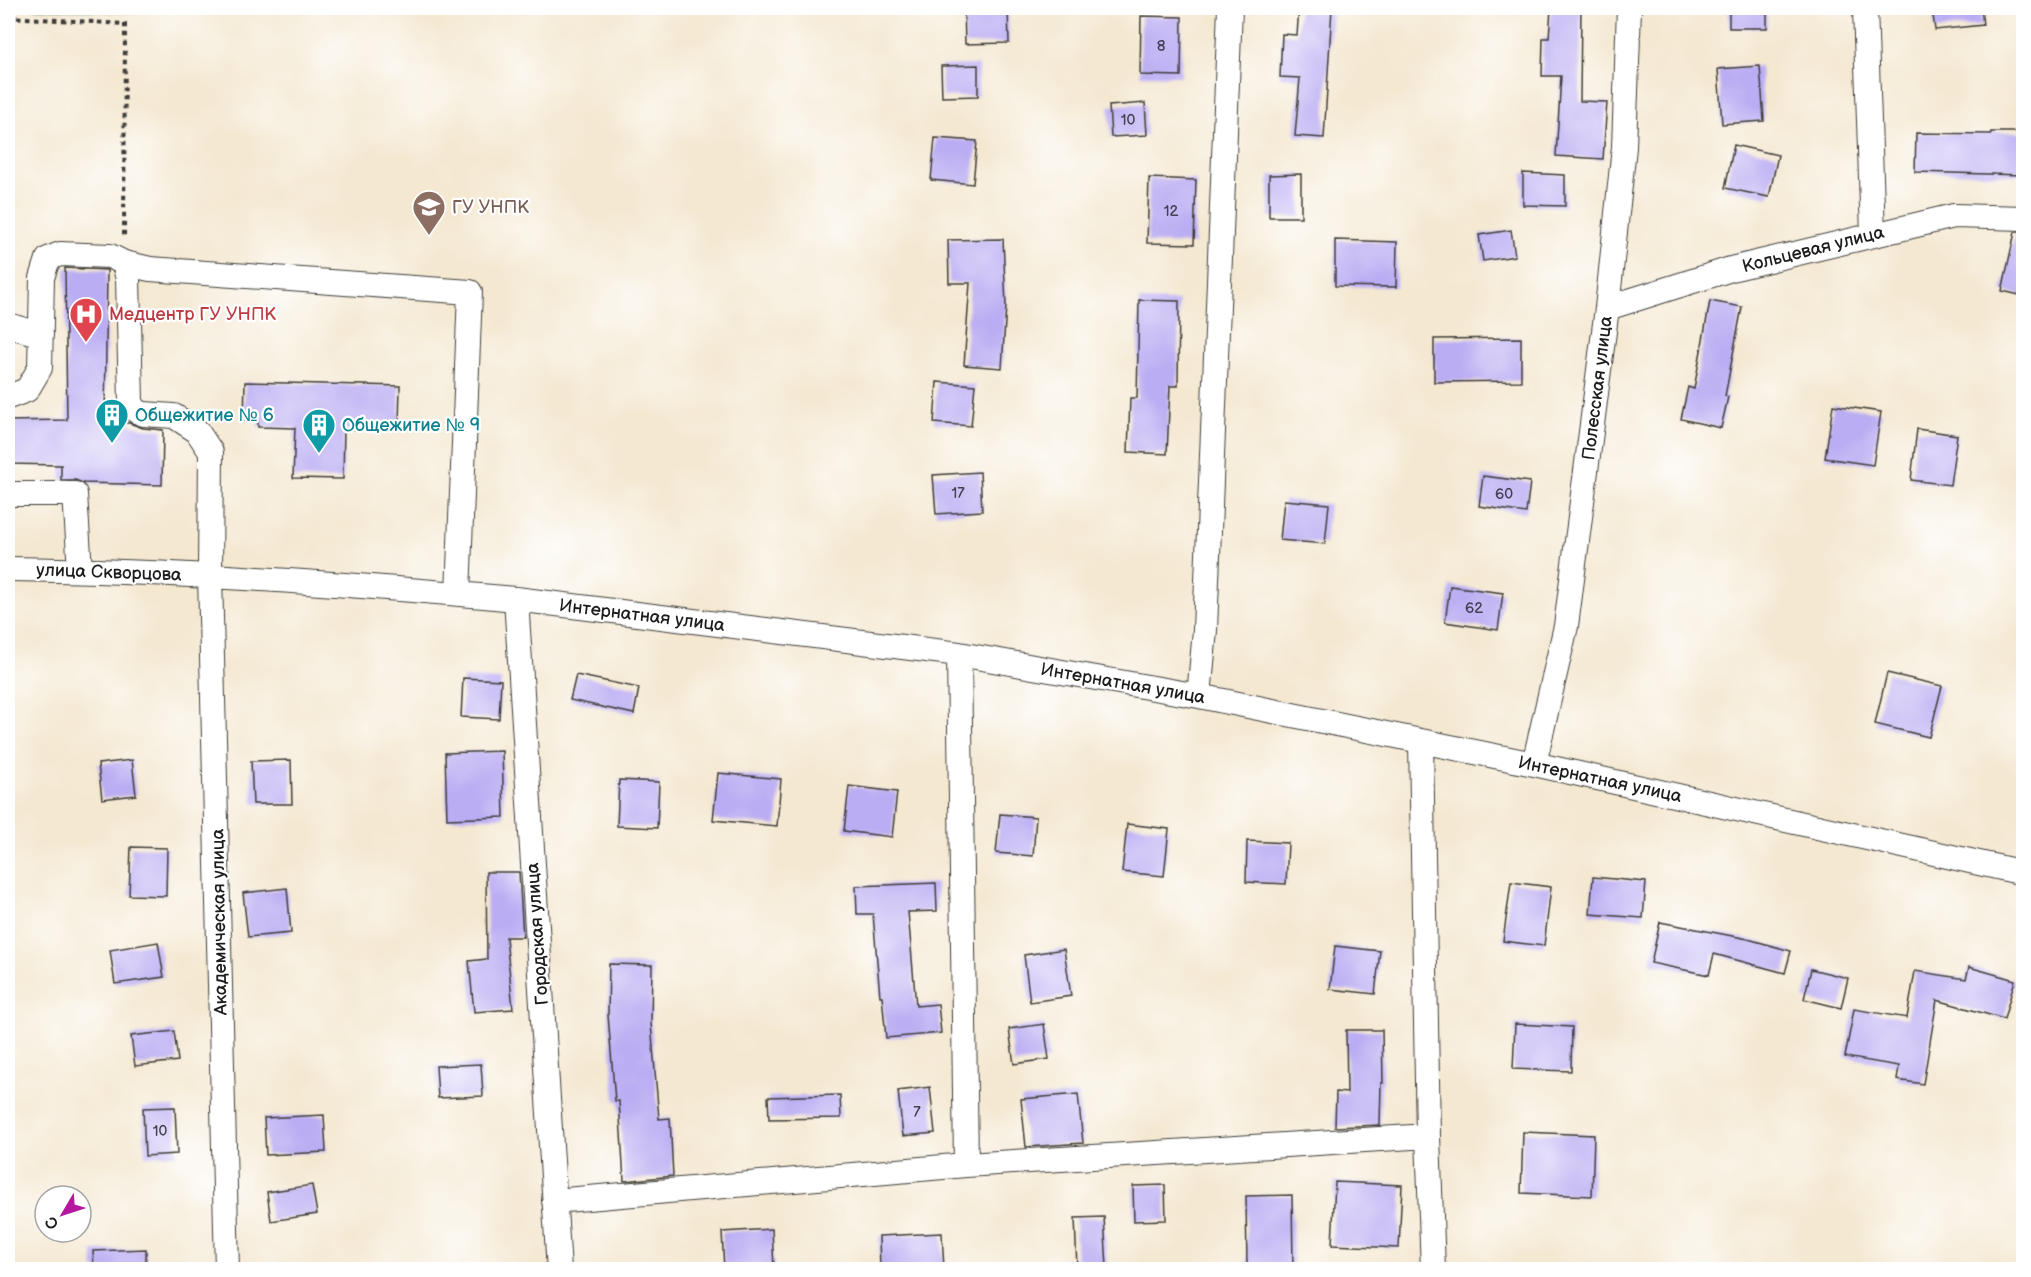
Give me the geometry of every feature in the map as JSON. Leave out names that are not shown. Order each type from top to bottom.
[{"type":"street","points":[[1199,696],[1205,630],[1230,8]]},
{"type":"street","name":"Полесская улица","points":[[1534,764],[1566,626],[1607,308],[1624,147],[1629,8]]},
{"type":"street","points":[[1864,8],[1874,234]]},
{"type":"street","name":"Кольцевая улица","points":[[1607,308],[1731,269],[1954,216],[2024,218]]},
{"type":"street","points":[[8,397],[27,390],[40,368],[42,278],[48,259],[60,254],[110,256],[124,263],[150,269],[470,292],[458,594]]},
{"type":"street","name":"Академическая улица","points":[[124,263],[128,279],[131,402],[136,411],[144,414],[174,416],[197,431],[211,452],[210,575],[227,1269]]},
{"type":"street","points":[[8,325],[41,335]]},
{"type":"street","points":[[8,494],[75,494],[80,570]]},
{"type":"street","name":"улица Скворцова","points":[[8,569],[210,575]]},
{"type":"street","name":"Интернатная улица","points":[[210,575],[516,599],[959,654],[1199,696],[1534,764],[2024,873]]},
{"type":"street","name":"Городская улица","points":[[516,599],[559,1269]]},
{"type":"street","points":[[959,654],[966,1164]]},
{"type":"street","points":[[1421,742],[1428,1137],[1433,1269]]},
{"type":"street","points":[[554,1201],[966,1164],[1428,1137]]},
{"type":"path","points":[[8,17],[125,24],[124,263]]},
{"type":"green space","points":[[33,8],[144,8],[132,12]]},
{"type":"building","points":[[964,8],[1008,8],[1009,43],[965,44]]},
{"type":"building","points":[[1299,8],[1332,8],[1324,138],[1295,136],[1300,78],[1280,77],[1282,34],[1297,35]]},
{"type":"building","points":[[1551,8],[1581,8],[1580,101],[1607,102],[1603,159],[1556,156],[1561,76],[1542,76],[1543,38],[1549,38]]},
{"type":"building","points":[[1729,8],[1767,8],[1767,28],[1729,28]]},
{"type":"building","points":[[1932,8],[1981,8],[1983,25],[1935,30]]},
{"type":"building","points":[[1141,16],[1182,17],[1181,76],[1140,75]]},
{"type":"building","points":[[978,65],[978,96],[942,97],[941,66]]},
{"type":"building","points":[[1760,66],[1764,121],[1722,124],[1718,69]]},
{"type":"building","points":[[1145,103],[1147,135],[1111,137],[1109,106]]},
{"type":"building","points":[[1991,132],[2024,132],[2024,175],[1915,172],[1916,133],[1991,134]]},
{"type":"building","points":[[935,138],[977,141],[973,184],[931,180]]},
{"type":"building","points":[[1734,145],[1778,155],[1769,197],[1725,188]]},
{"type":"building","points":[[1523,173],[1565,175],[1565,206],[1523,205]]},
{"type":"building","points":[[1301,174],[1301,217],[1269,217],[1269,175]]},
{"type":"building","points":[[1149,178],[1196,180],[1194,244],[1147,243]]},
{"type":"building","points":[[1511,230],[1515,256],[1483,261],[1479,235]]},
{"type":"building","points":[[2015,232],[2024,232],[2024,296],[2002,291]]},
{"type":"building","points":[[1003,239],[1006,306],[1002,368],[964,365],[970,283],[949,283],[948,240]]},
{"type":"building","points":[[1335,240],[1397,242],[1396,287],[1335,286]]},
{"type":"building","points":[[65,268],[107,270],[105,422],[129,423],[143,428],[163,430],[162,485],[83,483],[75,480],[61,480],[61,465],[8,464],[8,421],[67,420]]},
{"type":"building","points":[[1139,300],[1179,301],[1178,386],[1170,386],[1167,454],[1128,452],[1130,398],[1137,398]]},
{"type":"building","points":[[1710,301],[1742,307],[1721,428],[1681,419],[1688,387],[1694,389]]},
{"type":"building","points":[[1521,338],[1521,381],[1434,382],[1434,339]]},
{"type":"building","name":"Общежитие № 9","points":[[245,382],[400,386],[399,424],[383,423],[382,430],[344,429],[343,479],[293,478],[295,428],[258,427],[258,420],[244,419]]},
{"type":"building","points":[[937,382],[975,385],[971,426],[934,423]]},
{"type":"building","points":[[1833,405],[1881,412],[1873,465],[1825,458]]},
{"type":"building","points":[[1917,429],[1957,435],[1950,485],[1911,480]]},
{"type":"building","points":[[980,472],[982,511],[936,514],[933,475]]},
{"type":"building","points":[[1483,476],[1530,482],[1526,513],[1479,506]]},
{"type":"building","points":[[1284,500],[1329,504],[1325,544],[1280,540]]},
{"type":"building","points":[[1450,586],[1503,593],[1498,630],[1445,622]]},
{"type":"building","points":[[1887,673],[1942,686],[1929,737],[1875,724]]},
{"type":"building","points":[[576,675],[639,688],[634,714],[570,700]]},
{"type":"building","points":[[463,678],[501,680],[499,719],[461,717]]},
{"type":"building","points":[[502,751],[504,817],[447,819],[445,753]]},
{"type":"building","points":[[132,760],[136,795],[102,799],[98,764]]},
{"type":"building","points":[[291,760],[292,804],[253,804],[251,761]]},
{"type":"building","points":[[718,773],[781,779],[777,826],[713,820]]},
{"type":"building","points":[[619,780],[659,782],[657,828],[617,826]]},
{"type":"building","points":[[849,786],[897,792],[892,837],[844,831]]},
{"type":"building","points":[[1000,814],[1036,817],[1033,856],[996,853]]},
{"type":"building","points":[[1127,824],[1169,829],[1164,876],[1122,872]]},
{"type":"building","points":[[1247,841],[1288,843],[1286,884],[1246,882]]},
{"type":"building","points":[[131,847],[167,848],[166,896],[129,895]]},
{"type":"building","points":[[486,872],[519,872],[523,937],[506,937],[513,1009],[474,1012],[469,961],[487,959]]},
{"type":"building","points":[[1593,877],[1646,882],[1643,918],[1590,914]]},
{"type":"building","points":[[1511,882],[1551,887],[1544,946],[1503,941]]},
{"type":"building","points":[[936,883],[937,911],[908,912],[916,1006],[938,1004],[941,1033],[886,1038],[873,914],[857,914],[856,886]]},
{"type":"building","points":[[287,888],[291,933],[248,937],[243,893]]},
{"type":"building","points":[[1660,922],[1748,939],[1791,951],[1785,973],[1714,954],[1709,975],[1651,963]]},
{"type":"building","points":[[158,942],[164,977],[115,984],[110,950]]},
{"type":"building","points":[[1335,946],[1380,951],[1375,994],[1330,989]]},
{"type":"building","points":[[1064,949],[1071,996],[1030,1002],[1024,955]]},
{"type":"building","points":[[609,964],[652,965],[651,1023],[659,1119],[670,1118],[673,1176],[624,1181],[619,1101],[615,1101],[608,1015]]},
{"type":"building","points":[[1969,967],[2015,980],[2004,1019],[1937,1000],[1923,1084],[1897,1080],[1899,1066],[1845,1057],[1854,1009],[1907,1018],[1915,971],[1966,979]]},
{"type":"building","points":[[1811,969],[1848,978],[1841,1008],[1804,999]]},
{"type":"building","points":[[1044,1024],[1049,1059],[1014,1064],[1009,1029]]},
{"type":"building","points":[[1515,1024],[1572,1027],[1571,1071],[1513,1069]]},
{"type":"building","points":[[1346,1030],[1382,1030],[1383,1083],[1381,1083],[1380,1125],[1335,1127],[1336,1092],[1347,1093]]},
{"type":"building","points":[[174,1031],[178,1061],[135,1066],[131,1036]]},
{"type":"building","points":[[481,1064],[483,1096],[438,1098],[436,1066]]},
{"type":"building","points":[[930,1087],[935,1133],[903,1136],[898,1091]]},
{"type":"building","points":[[1078,1094],[1083,1143],[1026,1147],[1021,1099]]},
{"type":"building","points":[[840,1095],[841,1118],[769,1119],[768,1097]]},
{"type":"building","points":[[175,1107],[177,1154],[145,1156],[143,1108]]},
{"type":"building","points":[[324,1115],[326,1152],[266,1155],[264,1118]]},
{"type":"building","points":[[1523,1132],[1594,1135],[1592,1196],[1521,1193]]},
{"type":"building","points":[[1335,1182],[1402,1185],[1399,1248],[1332,1245]]},
{"type":"building","points":[[312,1185],[317,1214],[271,1221],[267,1192]]},
{"type":"building","points":[[1165,1185],[1166,1220],[1134,1221],[1133,1186]]},
{"type":"building","points":[[1292,1195],[1293,1267],[1247,1267],[1246,1196]]},
{"type":"building","points":[[1104,1217],[1107,1268],[1077,1269],[1075,1218]]},
{"type":"building","points":[[772,1229],[774,1269],[724,1269],[722,1232]]},
{"type":"building","points":[[942,1233],[944,1269],[880,1269],[879,1236]]},
{"type":"building","points":[[146,1249],[146,1269],[94,1269],[93,1251]]},
{"type":"place","name":"ГУ УНПК","points":[[429,236]]},
{"type":"place","name":"Медцентр ГУ УНПК","points":[[86,343]]},
{"type":"place","name":"Общежитие № 6","points":[[112,444]]},
{"type":"place","name":"Общежитие № 9","points":[[319,454]]}]
